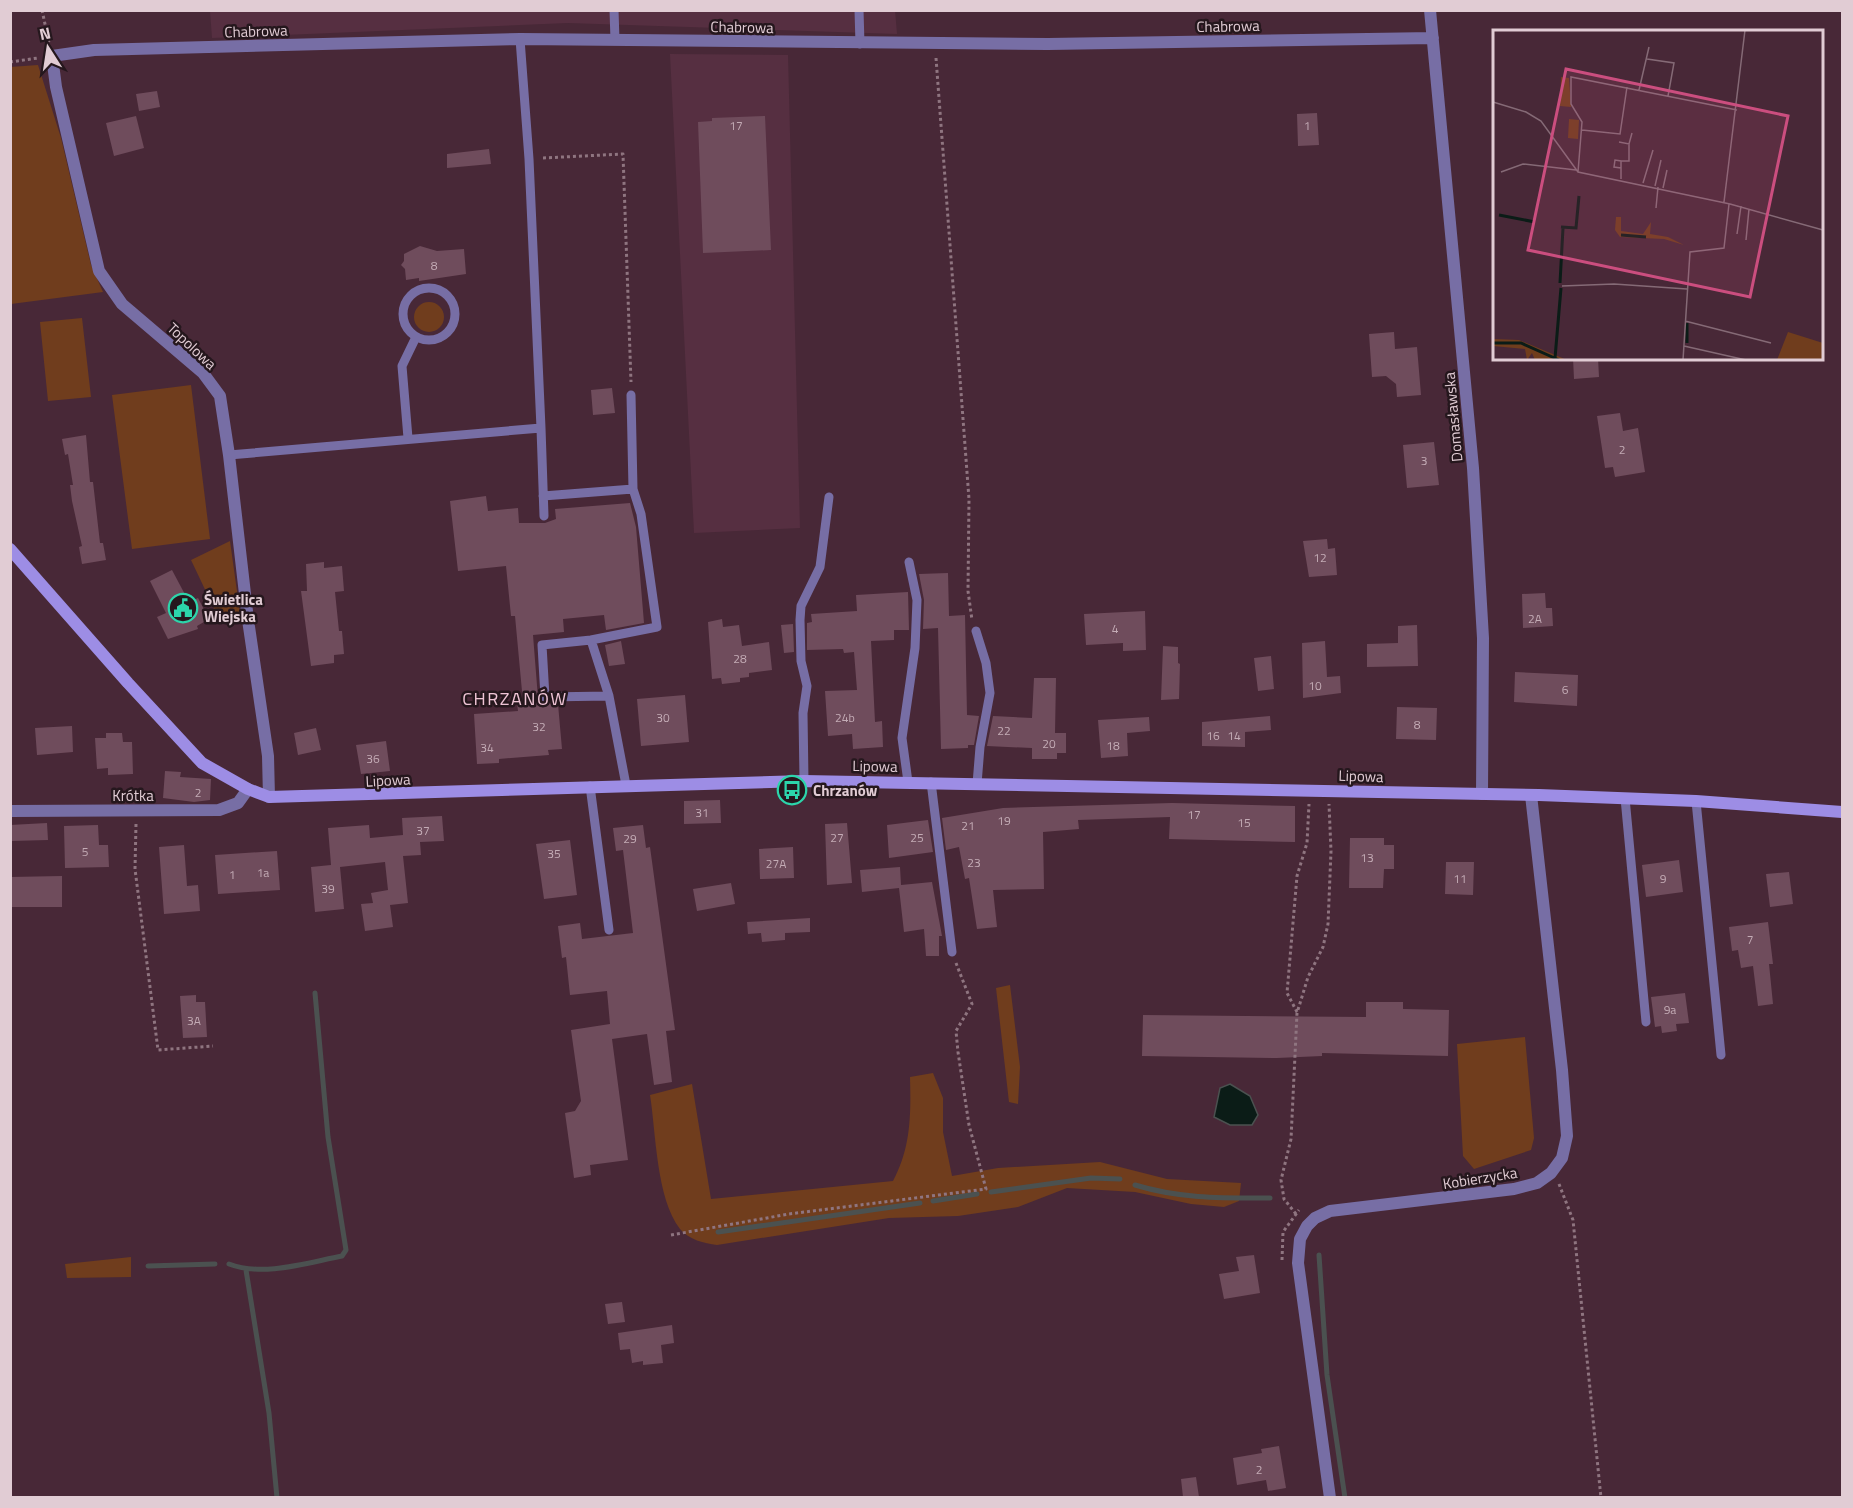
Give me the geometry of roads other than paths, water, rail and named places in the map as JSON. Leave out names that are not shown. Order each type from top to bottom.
[{"type":"street","name":"Domasławska","points":[[1430,10],[1473,468],[1483,638],[1482,794]]},
{"type":"street","name":"Chabrowa","points":[[52,56],[94,50],[520,39],[935,44],[1433,39]]},
{"type":"street","name":"Topolowa","points":[[52,56],[99,271],[122,304],[203,373],[220,396],[248,620],[268,756],[269,797]]},
{"type":"street","name":"Lipowa","points":[[10,549],[202,763],[248,789],[269,797],[626,785],[804,781],[931,782],[1625,798],[1842,812]]},
{"type":"street","name":"Krótka","points":[[10,811],[219,810],[238,802],[248,789]]},
{"type":"street","name":"Kobierzycka","points":[[1330,1497],[1298,1263],[1300,1239],[1310,1222],[1330,1211],[1514,1189],[1537,1183],[1551,1173],[1563,1158],[1567,1136],[1531,795]]},
{"type":"lane","points":[[614,10],[615,40]]},
{"type":"lane","points":[[859,10],[860,44]]},
{"type":"lane","points":[[520,39],[529,159],[544,516]]},
{"type":"lane","points":[[426,288],[442,291],[453,303],[455,311],[452,327],[440,338],[432,340],[416,337],[405,325],[403,317],[406,301],[418,290],[426,288]]},
{"type":"lane","points":[[408,438],[402,366],[416,337]]},
{"type":"lane","points":[[609,696],[545,697],[542,645],[591,640],[657,627],[641,514],[633,489],[631,395]]},
{"type":"lane","points":[[229,455],[541,428]]},
{"type":"lane","points":[[543,495],[633,489]]},
{"type":"lane","points":[[804,781],[803,713],[807,686],[801,661],[801,606],[820,567],[829,497]]},
{"type":"lane","points":[[908,782],[903,738],[916,638],[917,600],[909,562]]},
{"type":"lane","points":[[976,631],[986,663],[990,693],[980,747],[977,784]]},
{"type":"lane","points":[[591,640],[609,696],[626,785]]},
{"type":"lane","points":[[931,782],[952,952]]},
{"type":"lane","points":[[590,786],[609,930]]},
{"type":"lane","points":[[1625,798],[1646,1022]]},
{"type":"lane","points":[[1696,801],[1721,1055]]},
{"type":"waterway","points":[[229,1264],[242,1268],[270,1269],[342,1256],[346,1250],[328,1137],[315,993]]},
{"type":"waterway","points":[[991,1192],[1091,1178],[1120,1179]]},
{"type":"waterway","points":[[1135,1185],[1186,1195],[1219,1198],[1270,1198]]},
{"type":"waterway","points":[[933,1201],[977,1194]]},
{"type":"waterway","points":[[718,1232],[920,1203]]},
{"type":"waterway","points":[[1319,1255],[1327,1375],[1345,1498]]},
{"type":"waterway","points":[[148,1266],[215,1264]]},
{"type":"waterway","points":[[246,1270],[269,1413],[277,1498]]},
{"type":"place","name":"Świetlica Wiejska","points":[[183,608]]},
{"type":"place","name":"Chrzanów","points":[[792,790]]},
{"type":"district","name":"CHRZANÓW","points":[[515,698]]}]
